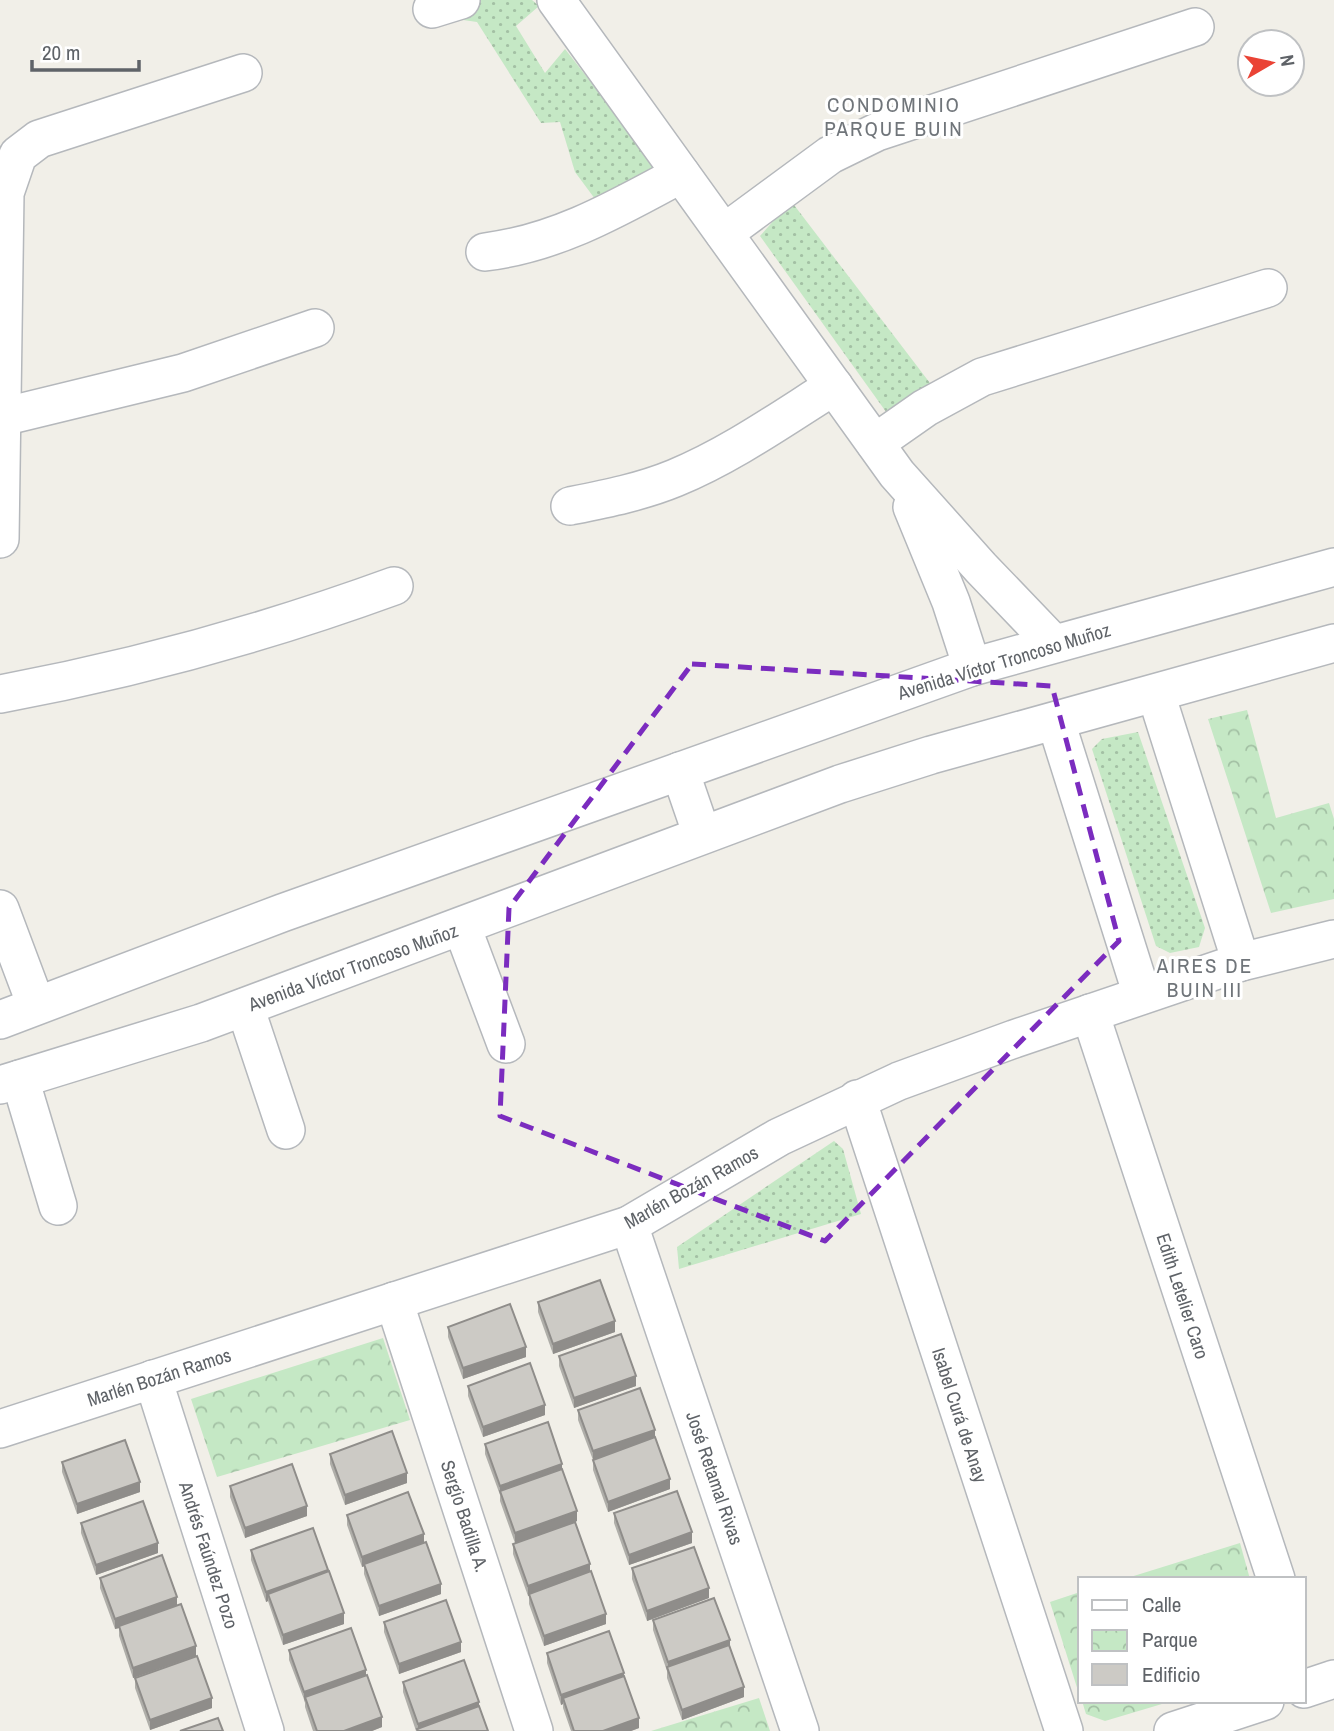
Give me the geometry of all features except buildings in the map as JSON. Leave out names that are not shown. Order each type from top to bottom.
[{"type":"street","points":[[562,2],[681,174],[897,474],[981,568],[1053,642]]},
{"type":"street","points":[[724,233],[830,155],[877,132],[1195,27]]},
{"type":"street","points":[[0,538],[5,193],[18,155],[50,134],[243,73]]},
{"type":"street","points":[[485,252],[518,248],[570,231],[681,174]]},
{"type":"street","points":[[875,443],[925,408],[982,377],[1268,288]]},
{"type":"street","points":[[2,417],[183,373],[315,328]]},
{"type":"street","points":[[570,506],[617,496],[675,478],[834,386]]},
{"type":"street","points":[[897,474],[941,578],[972,667]]},
{"type":"street","name":"Avenida Víctor Troncoso Muñoz","points":[[0,1020],[270,917],[972,667],[1053,642],[1334,567]]},
{"type":"street","points":[[0,694],[80,679],[188,653],[318,614],[394,586]]},
{"type":"street","name":"Avenida Víctor Troncoso Muñoz","points":[[10,1082],[155,1039],[246,1007],[840,784],[1334,643]]},
{"type":"street","points":[[1156,694],[1241,962]]},
{"type":"street","points":[[1056,722],[1142,995]]},
{"type":"street","points":[[680,771],[702,835]]},
{"type":"street","points":[[0,909],[36,1005]]},
{"type":"street","points":[[462,927],[506,1044]]},
{"type":"street","name":"Marlén Bozán Ramos","points":[[0,1429],[629,1225],[779,1137],[857,1099],[1090,1013],[1241,962],[1333,944]]},
{"type":"street","points":[[246,1007],[286,1130]]},
{"type":"street","name":"Edith Letelier Caro","points":[[1090,1013],[1275,1577]]},
{"type":"street","points":[[10,1082],[58,1206]]},
{"type":"street","name":"Isabel Curá de Anay","points":[[857,1099],[1064,1731]]},
{"type":"street","name":"José Retamal Rivas","points":[[629,1225],[800,1731]]},
{"type":"street","name":"Sergio Badilla A.","points":[[394,1301],[534,1731]]},
{"type":"street","name":"Andrés Faúndez Pozo","points":[[153,1379],[265,1731]]},
{"type":"street","points":[[1173,1731],[1259,1703]]},
{"type":"highlighted area","points":[[692,664],[1052,686],[1119,941],[825,1241],[500,1116],[509,908]]},
{"type":"green space","points":[[473,0],[532,0],[539,6],[516,26],[545,73],[565,49],[658,168],[598,203],[575,172],[560,122],[541,123],[477,22],[456,19]]},
{"type":"green space","points":[[791,201],[933,387],[889,416],[760,236]]},
{"type":"green space","points":[[1247,710],[1276,818],[1329,803],[1334,819],[1334,899],[1271,913],[1208,719]]},
{"type":"green space","points":[[1138,732],[1205,928],[1199,947],[1170,953],[1156,946],[1092,749],[1102,739]]},
{"type":"green space","points":[[834,1141],[843,1149],[861,1214],[679,1269],[677,1247]]},
{"type":"green space","points":[[383,1338],[410,1420],[217,1477],[191,1399]]},
{"type":"green space","points":[[1240,1543],[1249,1577],[1130,1577]]},
{"type":"green space","points":[[1078,1593],[1078,1691],[1050,1602]]},
{"type":"green space","points":[[759,1698],[770,1731],[651,1731]]},
{"type":"green space","points":[[1083,1703],[1165,1703],[1105,1721],[1086,1714]]},
{"type":"district","name":"CONDOMINIO PARQUE BUIN","points":[[894,117]]},
{"type":"district","name":"AIRES DE BUIN III","points":[[1205,978]]}]
